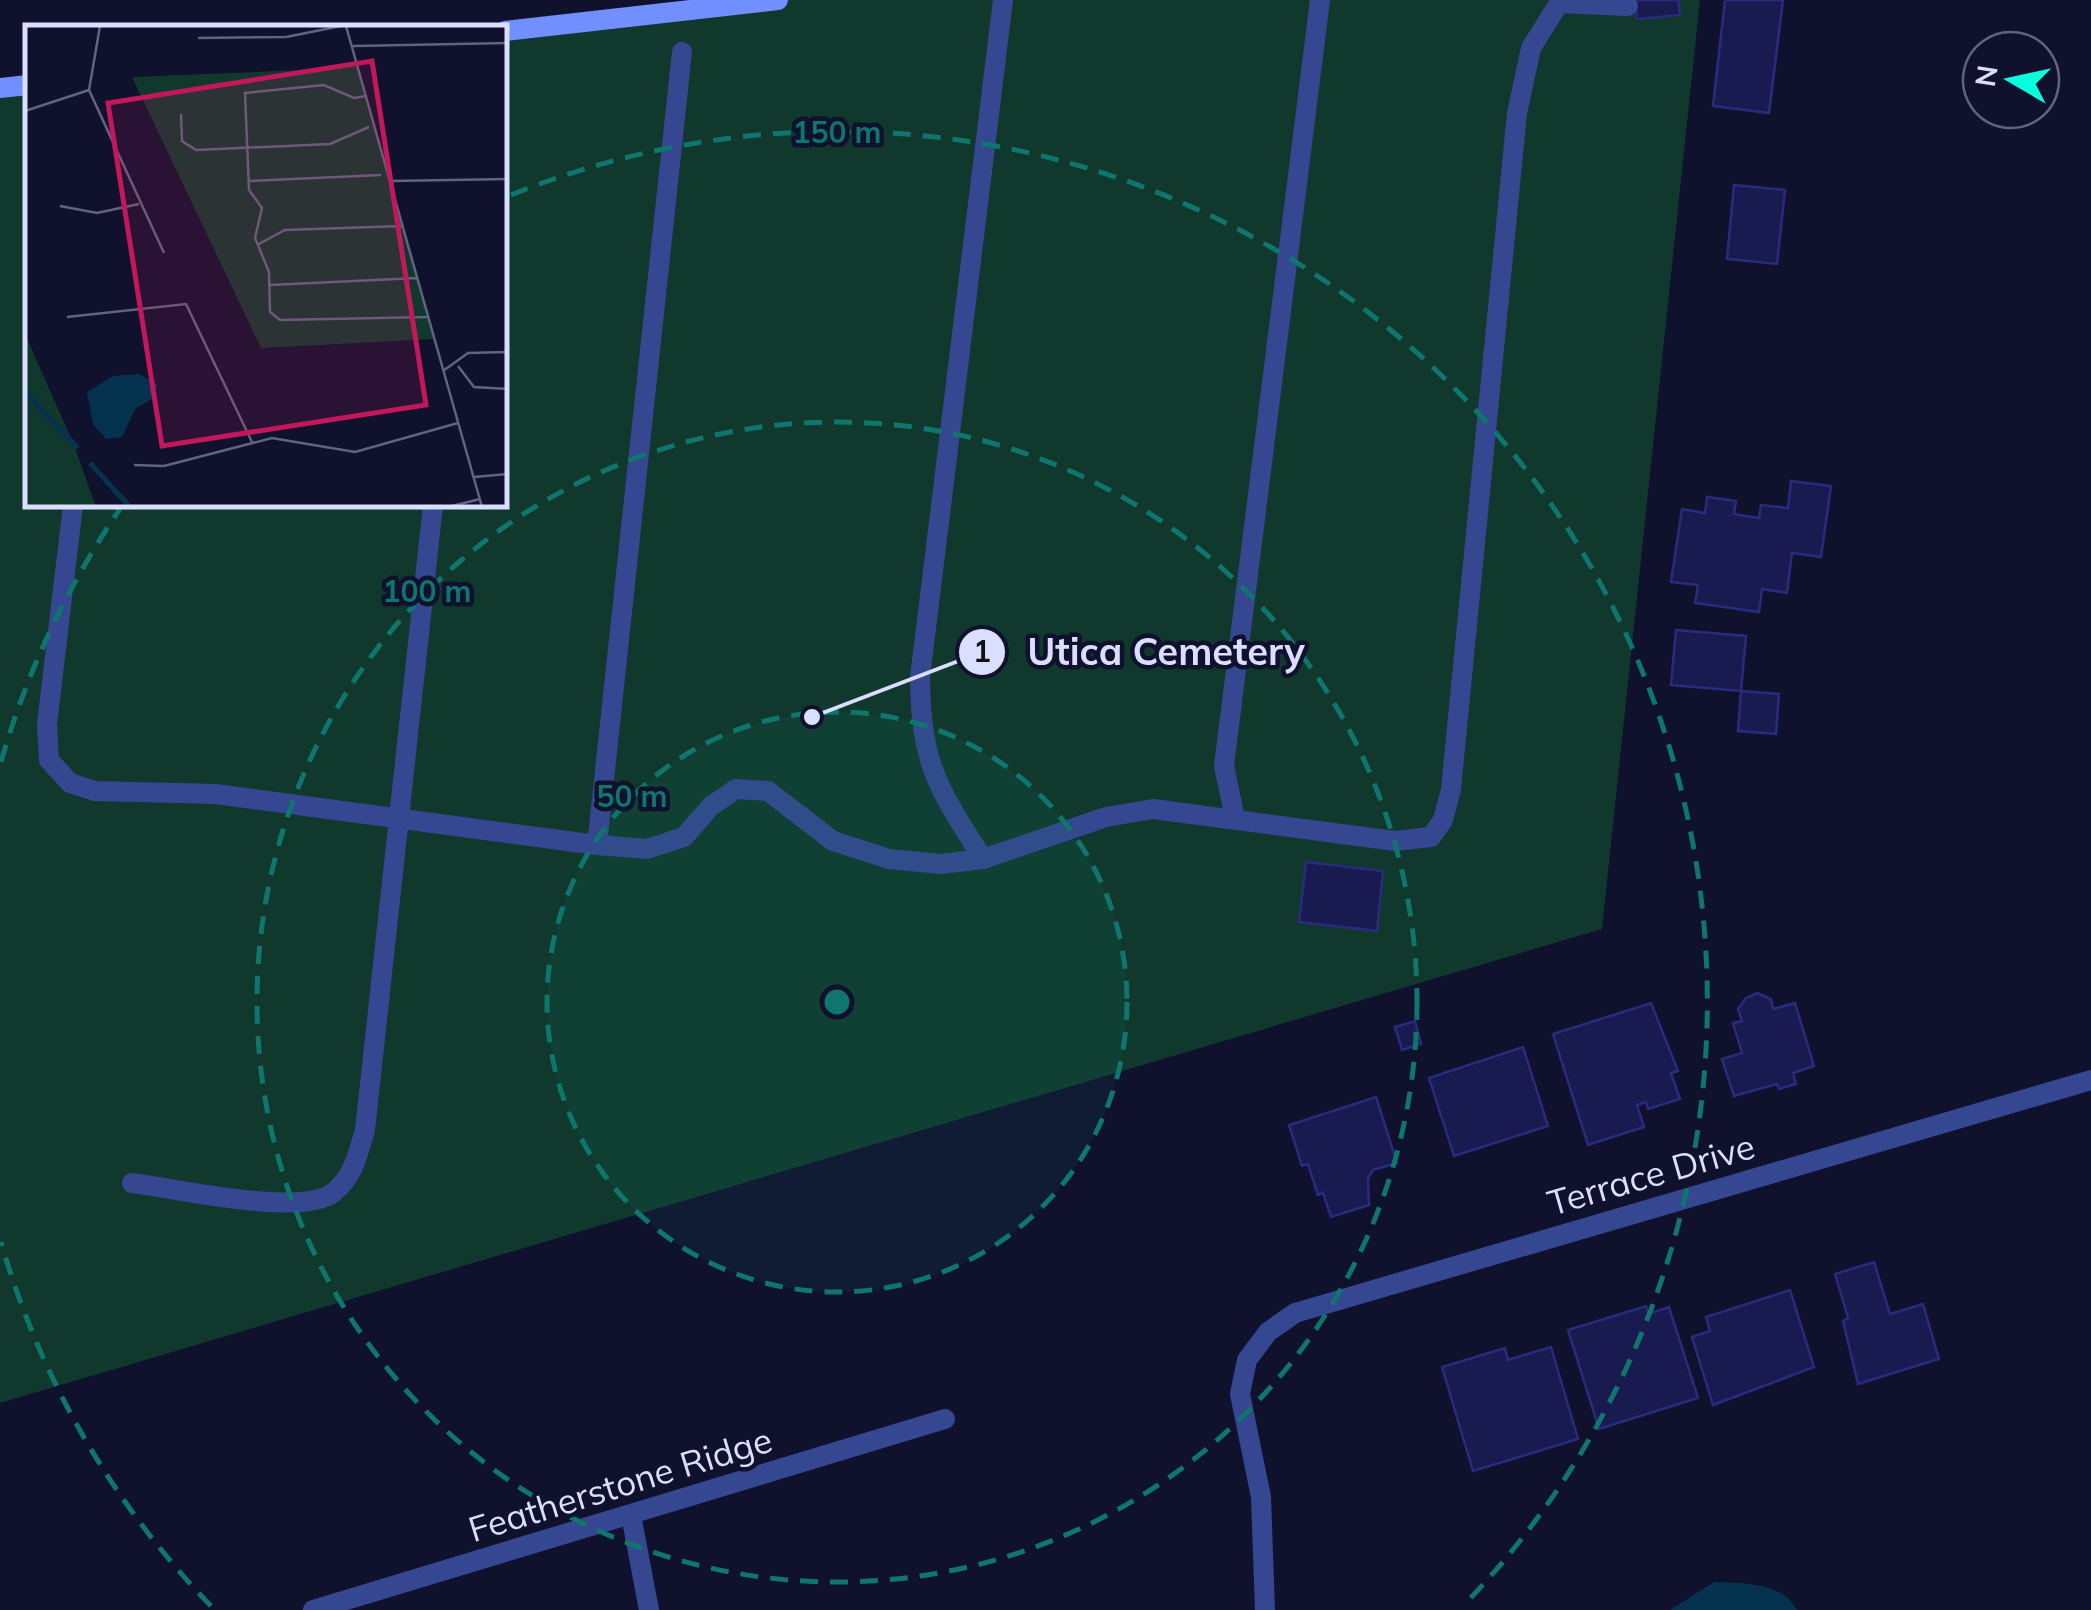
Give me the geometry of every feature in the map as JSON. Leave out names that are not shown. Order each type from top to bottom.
[{"type":"street","points":[[508,31],[778,0]]},
{"type":"street","points":[[983,858],[934,783],[920,724],[920,676],[1003,0]]},
{"type":"street","points":[[1235,818],[1224,766],[1320,0]]},
{"type":"street","points":[[73,508],[47,724],[50,760],[70,783],[95,791],[216,794],[648,849],[684,837],[711,806],[736,788],[768,791],[833,841],[889,858],[941,864],[983,858],[1106,817],[1153,809],[1395,841],[1431,837],[1443,820],[1450,790],[1516,113],[1531,48],[1560,2],[1628,6]]},
{"type":"street","points":[[597,844],[682,52]]},
{"type":"street","points":[[0,88],[25,85]]},
{"type":"street","points":[[132,1183],[298,1204],[332,1195],[352,1172],[365,1130],[433,508]]},
{"type":"street","name":"Terrace Drive","points":[[1265,1610],[1261,1497],[1240,1394],[1247,1360],[1268,1332],[1295,1313],[2091,1080]]},
{"type":"street","name":"Featherstone Ridge","points":[[313,1610],[945,1419]]},
{"type":"street","points":[[631,1516],[649,1610]]},
{"type":"green space","points":[[778,0],[1700,0],[1602,929],[0,1403],[0,88],[25,85],[25,508],[508,508],[508,31]]},
{"type":"water","points":[[1714,1582],[1772,1589],[1791,1601],[1797,1610],[1670,1610]]},
{"type":"building","points":[[1635,0],[1678,0],[1680,15],[1637,19]]},
{"type":"building","points":[[1725,0],[1783,0],[1769,113],[1713,106]]},
{"type":"building","points":[[1734,185],[1785,190],[1777,264],[1727,259]]},
{"type":"building","points":[[1791,481],[1831,486],[1821,557],[1792,553],[1787,593],[1762,589],[1759,612],[1695,603],[1698,585],[1671,582],[1682,509],[1705,513],[1707,497],[1736,501],[1734,514],[1759,518],[1761,505],[1788,508]]},
{"type":"building","points":[[1676,630],[1746,636],[1741,691],[1671,685]]},
{"type":"building","points":[[1741,691],[1779,694],[1776,734],[1738,731]]},
{"type":"building","points":[[1306,862],[1383,871],[1377,931],[1299,922]]},
{"type":"building","points":[[1757,993],[1771,999],[1773,1009],[1795,1003],[1814,1066],[1793,1073],[1796,1084],[1779,1089],[1777,1084],[1734,1096],[1722,1059],[1742,1053],[1733,1023],[1742,1021],[1738,1009],[1746,998]]},
{"type":"building","points":[[1651,1003],[1678,1071],[1671,1073],[1680,1099],[1648,1109],[1646,1102],[1637,1105],[1644,1127],[1588,1145],[1553,1034]]},
{"type":"building","points":[[1415,1021],[1421,1044],[1402,1050],[1395,1027]]},
{"type":"building","points":[[1523,1047],[1548,1126],[1454,1156],[1429,1078]]},
{"type":"building","points":[[1376,1097],[1397,1163],[1373,1170],[1368,1178],[1369,1205],[1331,1217],[1323,1193],[1318,1195],[1308,1164],[1302,1166],[1289,1125]]},
{"type":"building","points":[[1874,1262],[1890,1314],[1923,1304],[1939,1359],[1858,1384],[1843,1321],[1848,1318],[1835,1274]]},
{"type":"building","points":[[1790,1290],[1814,1367],[1713,1405],[1692,1337],[1710,1331],[1706,1317]]},
{"type":"building","points":[[1646,1306],[1648,1314],[1669,1307],[1698,1398],[1599,1429],[1568,1330]]},
{"type":"building","points":[[1551,1347],[1578,1439],[1473,1471],[1442,1367],[1505,1348],[1508,1360]]},
{"type":"place","name":"Utica Cemetery","points":[[812,717]]}]
